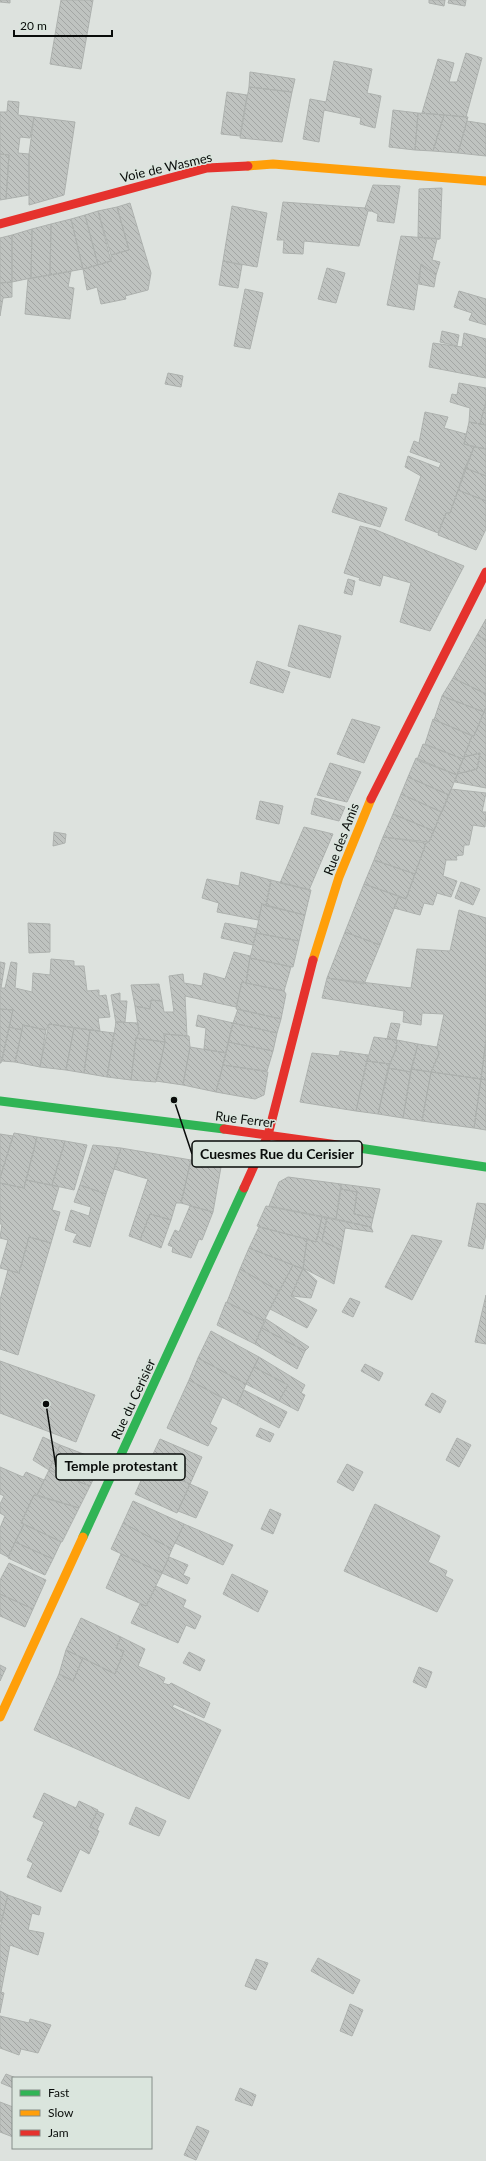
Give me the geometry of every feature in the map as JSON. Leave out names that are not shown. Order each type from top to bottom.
[{"type":"street","name":"Voie de Wasmes","points":[[0,224],[207,168],[273,164],[486,182]]},
{"type":"street","name":"Rue des Amis","points":[[268,1135],[312,963],[339,877],[367,806],[486,572]]},
{"type":"street","name":"Rue Ferrer","points":[[0,1101],[268,1135],[486,1167]]},
{"type":"street","name":"Rue du Cerisier","points":[[0,1717],[268,1135]]},
{"type":"building","points":[[0,0],[10,0],[10,3],[0,2]]},
{"type":"building","points":[[61,0],[93,0],[81,69],[50,64]]},
{"type":"building","points":[[429,0],[445,0],[444,6],[429,3]]},
{"type":"building","points":[[449,0],[466,0],[465,6],[448,3]]},
{"type":"building","points":[[466,53],[482,58],[466,117],[422,113],[438,59],[454,63],[449,82],[457,82]]},
{"type":"building","points":[[334,61],[372,69],[367,93],[381,96],[375,128],[360,124],[361,118],[324,110],[319,142],[303,139],[310,99],[326,102]]},
{"type":"building","points":[[250,72],[295,79],[292,92],[249,87]]},
{"type":"building","points":[[249,87],[292,92],[282,142],[240,138]]},
{"type":"building","points":[[227,92],[247,95],[240,136],[221,134]]},
{"type":"building","points":[[8,101],[19,102],[18,115],[34,117],[30,138],[20,137],[18,153],[29,154],[29,195],[6,199],[9,155],[0,154],[0,112],[7,112]]},
{"type":"building","points":[[393,110],[418,113],[415,150],[389,147]]},
{"type":"building","points":[[418,113],[444,115],[433,151],[415,150]]},
{"type":"building","points":[[444,115],[468,117],[458,153],[433,151]]},
{"type":"building","points":[[34,117],[75,122],[64,195],[29,205],[29,154]]},
{"type":"building","points":[[467,121],[486,124],[486,156],[458,153]]},
{"type":"building","points":[[0,154],[9,155],[6,199],[0,200]]},
{"type":"building","points":[[373,185],[400,186],[394,223],[377,221],[378,214],[365,208]]},
{"type":"building","points":[[442,188],[440,239],[418,237],[419,189]]},
{"type":"building","points":[[283,202],[365,208],[371,211],[368,211],[359,246],[304,241],[303,254],[283,253],[284,240],[277,240]]},
{"type":"building","points":[[130,203],[151,273],[148,290],[125,296],[126,299],[101,304],[97,287],[87,290],[83,269],[111,261],[111,255],[129,250],[117,207]]},
{"type":"building","points":[[232,206],[267,213],[257,267],[223,261]]},
{"type":"building","points":[[117,207],[129,250],[111,255],[98,211]]},
{"type":"building","points":[[98,211],[111,261],[98,265],[85,215]]},
{"type":"building","points":[[85,215],[98,265],[83,269],[71,219]]},
{"type":"building","points":[[71,219],[83,269],[50,275],[51,224]]},
{"type":"building","points":[[51,224],[50,275],[31,278],[32,229]]},
{"type":"building","points":[[32,229],[31,278],[12,282],[12,235]]},
{"type":"building","points":[[12,235],[12,282],[0,283],[0,238]]},
{"type":"building","points":[[401,236],[439,239],[437,239],[432,260],[440,262],[436,275],[421,264],[414,310],[387,305]]},
{"type":"building","points":[[223,261],[242,265],[238,288],[219,285]]},
{"type":"building","points":[[421,264],[436,275],[434,287],[419,284]]},
{"type":"building","points":[[327,268],[345,273],[336,303],[318,299]]},
{"type":"building","points":[[71,271],[68,287],[74,288],[70,319],[25,314],[28,279]]},
{"type":"building","points":[[12,282],[12,297],[3,298],[0,316],[0,283]]},
{"type":"building","points":[[245,289],[263,293],[250,349],[234,346]]},
{"type":"building","points":[[459,291],[486,299],[486,325],[469,320],[472,313],[454,307]]},
{"type":"building","points":[[442,331],[459,335],[457,346],[440,342]]},
{"type":"building","points":[[464,333],[486,339],[486,378],[429,367],[433,343],[462,347]]},
{"type":"building","points":[[168,373],[183,376],[181,387],[165,384]]},
{"type":"building","points":[[459,383],[486,388],[486,402],[480,424],[469,422],[470,408],[450,402],[452,394],[457,395]]},
{"type":"building","points":[[486,402],[486,425],[480,424]]},
{"type":"building","points":[[425,412],[448,417],[444,428],[466,434],[464,444],[474,447],[450,513],[446,513],[438,533],[405,520],[421,476],[405,467],[408,456],[439,468],[441,463],[410,452],[414,441],[419,443]]},
{"type":"building","points":[[469,422],[486,425],[486,449],[464,444]]},
{"type":"building","points":[[474,447],[486,449],[486,476],[465,468]]},
{"type":"building","points":[[465,468],[486,476],[486,501],[458,490]]},
{"type":"building","points":[[458,490],[486,501],[486,529],[476,550],[438,535],[446,513],[450,513]]},
{"type":"building","points":[[339,493],[387,508],[380,527],[332,512]]},
{"type":"building","points":[[360,526],[376,530],[464,566],[430,631],[400,622],[411,583],[383,575],[380,586],[359,580],[360,578],[344,573]]},
{"type":"building","points":[[348,579],[355,581],[352,595],[344,593]]},
{"type":"building","points":[[486,619],[486,640],[477,635]]},
{"type":"building","points":[[299,625],[341,636],[330,678],[288,666]]},
{"type":"building","points":[[477,635],[486,640],[486,694],[453,678]]},
{"type":"building","points":[[257,661],[290,672],[283,693],[250,683]]},
{"type":"building","points":[[453,678],[486,694],[486,707],[484,712],[442,696]]},
{"type":"building","points":[[442,696],[484,712],[474,736],[434,720]]},
{"type":"building","points":[[486,707],[486,788],[455,782],[457,774],[477,769],[480,753],[464,757]]},
{"type":"building","points":[[352,719],[380,727],[364,763],[337,754]]},
{"type":"building","points":[[433,719],[472,736],[463,759],[425,744]]},
{"type":"building","points":[[423,744],[463,759],[457,775],[417,760]]},
{"type":"building","points":[[480,753],[477,769],[457,774],[464,757]]},
{"type":"building","points":[[416,758],[457,775],[449,795],[408,777]]},
{"type":"building","points":[[330,763],[361,772],[347,802],[317,795]]},
{"type":"building","points":[[408,777],[449,795],[442,812],[401,794]]},
{"type":"building","points":[[451,789],[486,793],[482,812],[486,812],[485,827],[473,825],[469,845],[464,845],[463,855],[456,856],[457,860],[446,860],[443,876],[457,881],[451,897],[437,893],[433,905],[424,903],[420,915],[394,908],[399,896],[406,899],[426,843],[429,842]]},
{"type":"building","points":[[401,794],[441,812],[434,831],[393,814]]},
{"type":"building","points":[[315,798],[345,807],[339,821],[311,814]]},
{"type":"building","points":[[260,801],[283,806],[279,824],[256,819]]},
{"type":"building","points":[[393,814],[434,831],[429,842],[383,837]]},
{"type":"building","points":[[304,827],[333,834],[309,890],[280,883]]},
{"type":"building","points":[[54,832],[66,834],[65,843],[53,846]]},
{"type":"building","points":[[383,837],[426,843],[415,874],[374,860]]},
{"type":"building","points":[[374,860],[415,874],[406,899],[364,884]]},
{"type":"building","points":[[241,872],[271,880],[266,905],[262,904],[258,920],[217,912],[219,903],[202,898],[207,879],[239,886]]},
{"type":"building","points":[[271,880],[311,890],[305,915],[266,906]]},
{"type":"building","points":[[461,882],[480,889],[473,905],[455,898]]},
{"type":"building","points":[[364,884],[399,896],[380,945],[345,932]]},
{"type":"building","points":[[262,904],[305,915],[299,941],[256,933]]},
{"type":"building","points":[[459,910],[486,918],[486,1040],[481,1079],[431,1072],[439,1054],[437,1047],[444,1014],[422,1013],[421,1025],[403,1022],[404,1011],[322,998],[327,978],[411,988],[417,949],[450,951]]},
{"type":"building","points":[[28,923],[50,924],[50,952],[29,953]]},
{"type":"building","points":[[225,923],[257,929],[253,945],[221,938]]},
{"type":"building","points":[[345,932],[380,945],[364,984],[327,978]]},
{"type":"building","points":[[256,933],[299,941],[293,967],[250,958]]},
{"type":"building","points":[[234,952],[250,956],[246,983],[242,982],[236,1007],[185,996],[187,1036],[164,1034],[165,1042],[136,1038],[139,1033],[135,1006],[150,1009],[151,1000],[162,1001],[164,1012],[174,1012],[169,976],[183,974],[184,983],[202,986],[204,973],[225,979]]},
{"type":"building","points":[[250,958],[291,967],[284,991],[246,983]]},
{"type":"building","points":[[51,959],[74,961],[74,966],[84,966],[87,991],[99,990],[99,996],[106,995],[110,1017],[98,1018],[100,1031],[49,1024],[46,1030],[23,1025],[22,1030],[9,1027],[13,1010],[0,1009],[0,962],[5,963],[1,988],[5,988],[11,962],[17,963],[15,988],[32,992],[33,973],[50,975]]},
{"type":"building","points":[[242,982],[284,991],[286,994],[281,1019],[236,1009]]},
{"type":"building","points":[[159,984],[162,1001],[151,1000],[150,1009],[135,1006],[131,985]]},
{"type":"building","points":[[120,993],[120,1001],[127,1001],[125,1022],[116,1023],[111,995]]},
{"type":"building","points":[[0,1009],[13,1010],[1,1063],[0,1063]]},
{"type":"building","points":[[238,1009],[281,1019],[277,1033],[233,1023]]},
{"type":"building","points":[[198,1015],[233,1023],[226,1053],[204,1049],[206,1028],[196,1026]]},
{"type":"building","points":[[116,1022],[138,1023],[139,1033],[136,1038],[131,1080],[107,1077]]},
{"type":"building","points":[[233,1023],[277,1033],[273,1051],[228,1042]]},
{"type":"building","points":[[391,1023],[400,1024],[396,1040],[387,1039]]},
{"type":"building","points":[[49,1024],[74,1028],[66,1070],[40,1067]]},
{"type":"building","points":[[23,1025],[46,1030],[40,1067],[15,1062]]},
{"type":"building","points":[[9,1027],[22,1030],[15,1062],[2,1061]]},
{"type":"building","points":[[74,1028],[90,1030],[84,1073],[66,1070]]},
{"type":"building","points":[[90,1030],[114,1033],[107,1077],[84,1073]]},
{"type":"building","points":[[164,1034],[189,1036],[190,1047],[183,1085],[156,1081],[165,1042]]},
{"type":"building","points":[[374,1037],[397,1040],[396,1049],[390,1064],[367,1061]]},
{"type":"building","points":[[136,1038],[165,1042],[156,1082],[131,1080]]},
{"type":"building","points":[[397,1040],[418,1044],[411,1072],[388,1068],[396,1049]]},
{"type":"building","points":[[486,1040],[486,1080],[481,1079]]},
{"type":"building","points":[[228,1042],[273,1051],[267,1071],[223,1065]]},
{"type":"building","points":[[418,1044],[437,1047],[439,1054],[431,1072],[411,1069]]},
{"type":"building","points":[[190,1047],[226,1053],[216,1092],[183,1085]]},
{"type":"building","points":[[340,1051],[368,1055],[356,1111],[300,1102],[312,1053],[339,1056]]},
{"type":"building","points":[[367,1061],[390,1064],[378,1114],[356,1111]]},
{"type":"building","points":[[223,1065],[268,1072],[264,1095],[255,1099],[216,1092]]},
{"type":"building","points":[[388,1068],[411,1072],[403,1118],[378,1114]]},
{"type":"building","points":[[411,1069],[431,1072],[422,1121],[403,1118]]},
{"type":"building","points":[[431,1072],[481,1079],[474,1128],[422,1121]]},
{"type":"building","points":[[481,1079],[486,1080],[486,1130],[474,1128]]},
{"type":"building","points":[[14,1133],[37,1137],[24,1188],[0,1183],[0,1178]]},
{"type":"building","points":[[0,1134],[13,1136],[0,1178]]},
{"type":"building","points":[[37,1137],[65,1141],[52,1185],[26,1180]]},
{"type":"building","points":[[65,1141],[87,1145],[74,1190],[52,1185]]},
{"type":"building","points":[[93,1145],[121,1148],[106,1194],[80,1185]]},
{"type":"building","points":[[121,1148],[191,1160],[181,1203],[176,1203],[171,1220],[150,1214],[140,1240],[129,1236],[148,1179],[114,1169]]},
{"type":"building","points":[[191,1160],[221,1167],[213,1212],[181,1203]]},
{"type":"building","points":[[288,1177],[341,1184],[336,1219],[269,1206],[279,1182]]},
{"type":"building","points":[[26,1180],[59,1187],[52,1210],[60,1212],[51,1243],[29,1237],[19,1273],[0,1268],[8,1240],[0,1238],[2,1224],[0,1224],[0,1183],[24,1188]]},
{"type":"building","points":[[341,1184],[380,1189],[373,1218],[354,1214],[357,1192],[341,1189]]},
{"type":"building","points":[[80,1185],[106,1194],[90,1247],[73,1242],[77,1234],[65,1230],[71,1210],[89,1216],[91,1207],[74,1202]]},
{"type":"building","points":[[341,1189],[357,1192],[354,1214],[373,1218],[371,1227],[336,1219]]},
{"type":"building","points":[[477,1203],[486,1204],[486,1234],[483,1249],[468,1246]]},
{"type":"building","points":[[190,1206],[213,1212],[202,1240],[199,1239],[191,1258],[172,1252],[173,1247],[168,1245],[175,1230],[179,1232]]},
{"type":"building","points":[[266,1206],[322,1217],[316,1242],[257,1226]]},
{"type":"building","points":[[150,1214],[171,1220],[161,1248],[140,1240]]},
{"type":"building","points":[[322,1217],[327,1218],[322,1241],[341,1250],[334,1284],[303,1268],[307,1239],[316,1242]]},
{"type":"building","points":[[327,1218],[371,1227],[373,1232],[345,1228],[341,1250],[322,1241]]},
{"type":"building","points":[[259,1227],[307,1239],[303,1269],[249,1248]]},
{"type":"building","points":[[412,1235],[442,1241],[412,1300],[385,1287]]},
{"type":"building","points":[[29,1237],[51,1243],[18,1355],[0,1349],[0,1300],[8,1270],[19,1273]]},
{"type":"building","points":[[249,1248],[293,1265],[279,1291],[240,1269]]},
{"type":"building","points":[[293,1265],[303,1269],[291,1296],[317,1310],[307,1328],[270,1309]]},
{"type":"building","points":[[303,1268],[317,1281],[311,1298],[291,1296]]},
{"type":"building","points":[[240,1269],[279,1291],[264,1321],[227,1302]]},
{"type":"building","points":[[486,1295],[486,1344],[475,1342]]},
{"type":"building","points":[[350,1298],[360,1302],[353,1317],[342,1312]]},
{"type":"building","points":[[226,1302],[264,1321],[255,1344],[217,1325]]},
{"type":"building","points":[[266,1319],[309,1347],[305,1351],[262,1328]]},
{"type":"building","points":[[262,1328],[305,1351],[297,1369],[255,1344]]},
{"type":"building","points":[[211,1331],[259,1357],[246,1384],[198,1358]]},
{"type":"building","points":[[259,1357],[305,1385],[301,1393],[305,1395],[298,1411],[279,1401],[288,1385],[254,1367]]},
{"type":"building","points":[[198,1358],[246,1384],[237,1405],[189,1380]]},
{"type":"building","points":[[0,1361],[95,1395],[76,1442],[0,1413]]},
{"type":"building","points":[[365,1364],[383,1373],[379,1381],[361,1371]]},
{"type":"building","points":[[254,1367],[288,1385],[279,1401],[246,1384]]},
{"type":"building","points":[[189,1380],[222,1398],[210,1424],[217,1428],[208,1446],[167,1428]]},
{"type":"building","points":[[244,1390],[287,1412],[279,1428],[237,1405]]},
{"type":"building","points":[[432,1393],[446,1401],[440,1413],[425,1405]]},
{"type":"building","points":[[260,1428],[274,1434],[270,1442],[256,1436]]},
{"type":"building","points":[[43,1437],[60,1445],[49,1470],[33,1460]]},
{"type":"building","points":[[457,1438],[471,1445],[459,1467],[446,1460]]},
{"type":"building","points":[[160,1439],[202,1457],[190,1484],[148,1465]]},
{"type":"building","points":[[60,1445],[102,1461],[90,1486],[49,1470]]},
{"type":"building","points":[[347,1464],[363,1472],[353,1491],[337,1482]]},
{"type":"building","points":[[148,1465],[190,1484],[177,1513],[135,1494]]},
{"type":"building","points":[[0,1467],[23,1477],[26,1472],[44,1480],[37,1495],[34,1495],[21,1523],[24,1524],[8,1557],[0,1553],[0,1528],[5,1516],[0,1513],[0,1504],[4,1496],[0,1494]]},
{"type":"building","points":[[49,1470],[90,1486],[79,1508],[37,1495]]},
{"type":"building","points":[[190,1484],[208,1492],[196,1518],[178,1511]]},
{"type":"building","points":[[34,1495],[79,1508],[62,1542],[21,1523]]},
{"type":"building","points":[[133,1501],[184,1524],[172,1549],[123,1523]]},
{"type":"building","points":[[375,1504],[440,1536],[428,1562],[447,1571],[445,1576],[453,1580],[437,1612],[344,1571]]},
{"type":"building","points":[[270,1509],[281,1514],[273,1534],[261,1529]]},
{"type":"building","points":[[123,1523],[172,1549],[162,1573],[111,1549]]},
{"type":"building","points":[[24,1524],[61,1542],[53,1559],[15,1542]]},
{"type":"building","points":[[184,1524],[233,1545],[223,1565],[175,1543]]},
{"type":"building","points":[[15,1542],[53,1559],[45,1575],[8,1558]]},
{"type":"building","points":[[121,1554],[162,1573],[146,1606],[106,1588]]},
{"type":"building","points":[[169,1557],[188,1565],[183,1575],[190,1578],[187,1584],[162,1573]]},
{"type":"building","points":[[9,1563],[46,1580],[33,1609],[0,1594],[0,1580]]},
{"type":"building","points":[[232,1574],[268,1591],[258,1612],[223,1594]]},
{"type":"building","points":[[156,1586],[186,1600],[183,1607],[201,1616],[195,1629],[186,1625],[178,1643],[131,1623],[140,1604],[146,1606]]},
{"type":"building","points":[[0,1594],[33,1609],[25,1627],[0,1616]]},
{"type":"building","points":[[81,1618],[121,1637],[116,1648],[124,1651],[115,1674],[66,1650]]},
{"type":"building","points":[[121,1637],[145,1649],[138,1666],[165,1678],[163,1683],[169,1685],[171,1683],[210,1703],[204,1718],[174,1704],[172,1707],[221,1730],[189,1799],[34,1730],[59,1674],[73,1681],[83,1658],[115,1674],[124,1651],[116,1648]]},
{"type":"building","points":[[66,1650],[83,1658],[73,1681],[59,1674]]},
{"type":"building","points":[[189,1652],[205,1660],[200,1671],[183,1663]]},
{"type":"building","points":[[0,1665],[6,1668],[0,1681]]},
{"type":"building","points":[[419,1667],[432,1672],[426,1688],[413,1682]]},
{"type":"building","points":[[44,1793],[76,1808],[79,1801],[98,1810],[90,1827],[99,1831],[89,1854],[80,1849],[61,1892],[27,1877],[33,1863],[27,1860],[44,1822],[33,1817]]},
{"type":"building","points":[[136,1807],[166,1821],[159,1836],[129,1824]]},
{"type":"building","points":[[97,1811],[104,1814],[97,1830],[90,1827]]},
{"type":"building","points":[[0,1891],[8,1895],[1,1922],[0,1922]]},
{"type":"building","points":[[8,1895],[41,1907],[39,1915],[32,1913],[28,1930],[44,1933],[38,1955],[10,1945],[1,1992],[4,1993],[0,2013],[0,1928]]},
{"type":"building","points":[[318,1958],[360,1980],[353,1994],[311,1971]]},
{"type":"building","points":[[256,1959],[268,1963],[256,1990],[245,1986]]},
{"type":"building","points":[[350,2004],[363,2010],[352,2036],[340,2031]]},
{"type":"building","points":[[0,2016],[29,2023],[30,2019],[51,2025],[38,2053],[21,2049],[19,2055],[0,2048]]},
{"type":"building","points":[[6,2074],[14,2077],[12,2077],[12,2088],[1,2083]]},
{"type":"building","points":[[240,2088],[256,2095],[252,2106],[235,2100]]},
{"type":"building","points":[[0,2102],[12,2107],[12,2137],[0,2132]]},
{"type":"building","points":[[197,2126],[209,2131],[196,2160],[184,2155]]},
{"type":"traffic: fast","points":[[0,1101],[224,1129]]},
{"type":"traffic: fast","points":[[359,1148],[486,1167]]},
{"type":"traffic: fast","points":[[83,1537],[244,1188]]},
{"type":"traffic: slow","points":[[248,166],[273,164],[486,181]]},
{"type":"traffic: slow","points":[[313,960],[339,877],[371,799]]},
{"type":"traffic: slow","points":[[0,1717],[83,1537]]},
{"type":"traffic: jam","points":[[0,224],[207,168],[248,166]]},
{"type":"traffic: jam","points":[[371,799],[486,572]]},
{"type":"traffic: jam","points":[[244,1188],[268,1135],[313,960]]},
{"type":"traffic: jam","points":[[224,1129],[359,1148]]},
{"type":"place","name":"Cuesmes Rue du Cerisier","points":[[174,1100]]},
{"type":"place","name":"Temple protestant","points":[[46,1404]]}]
